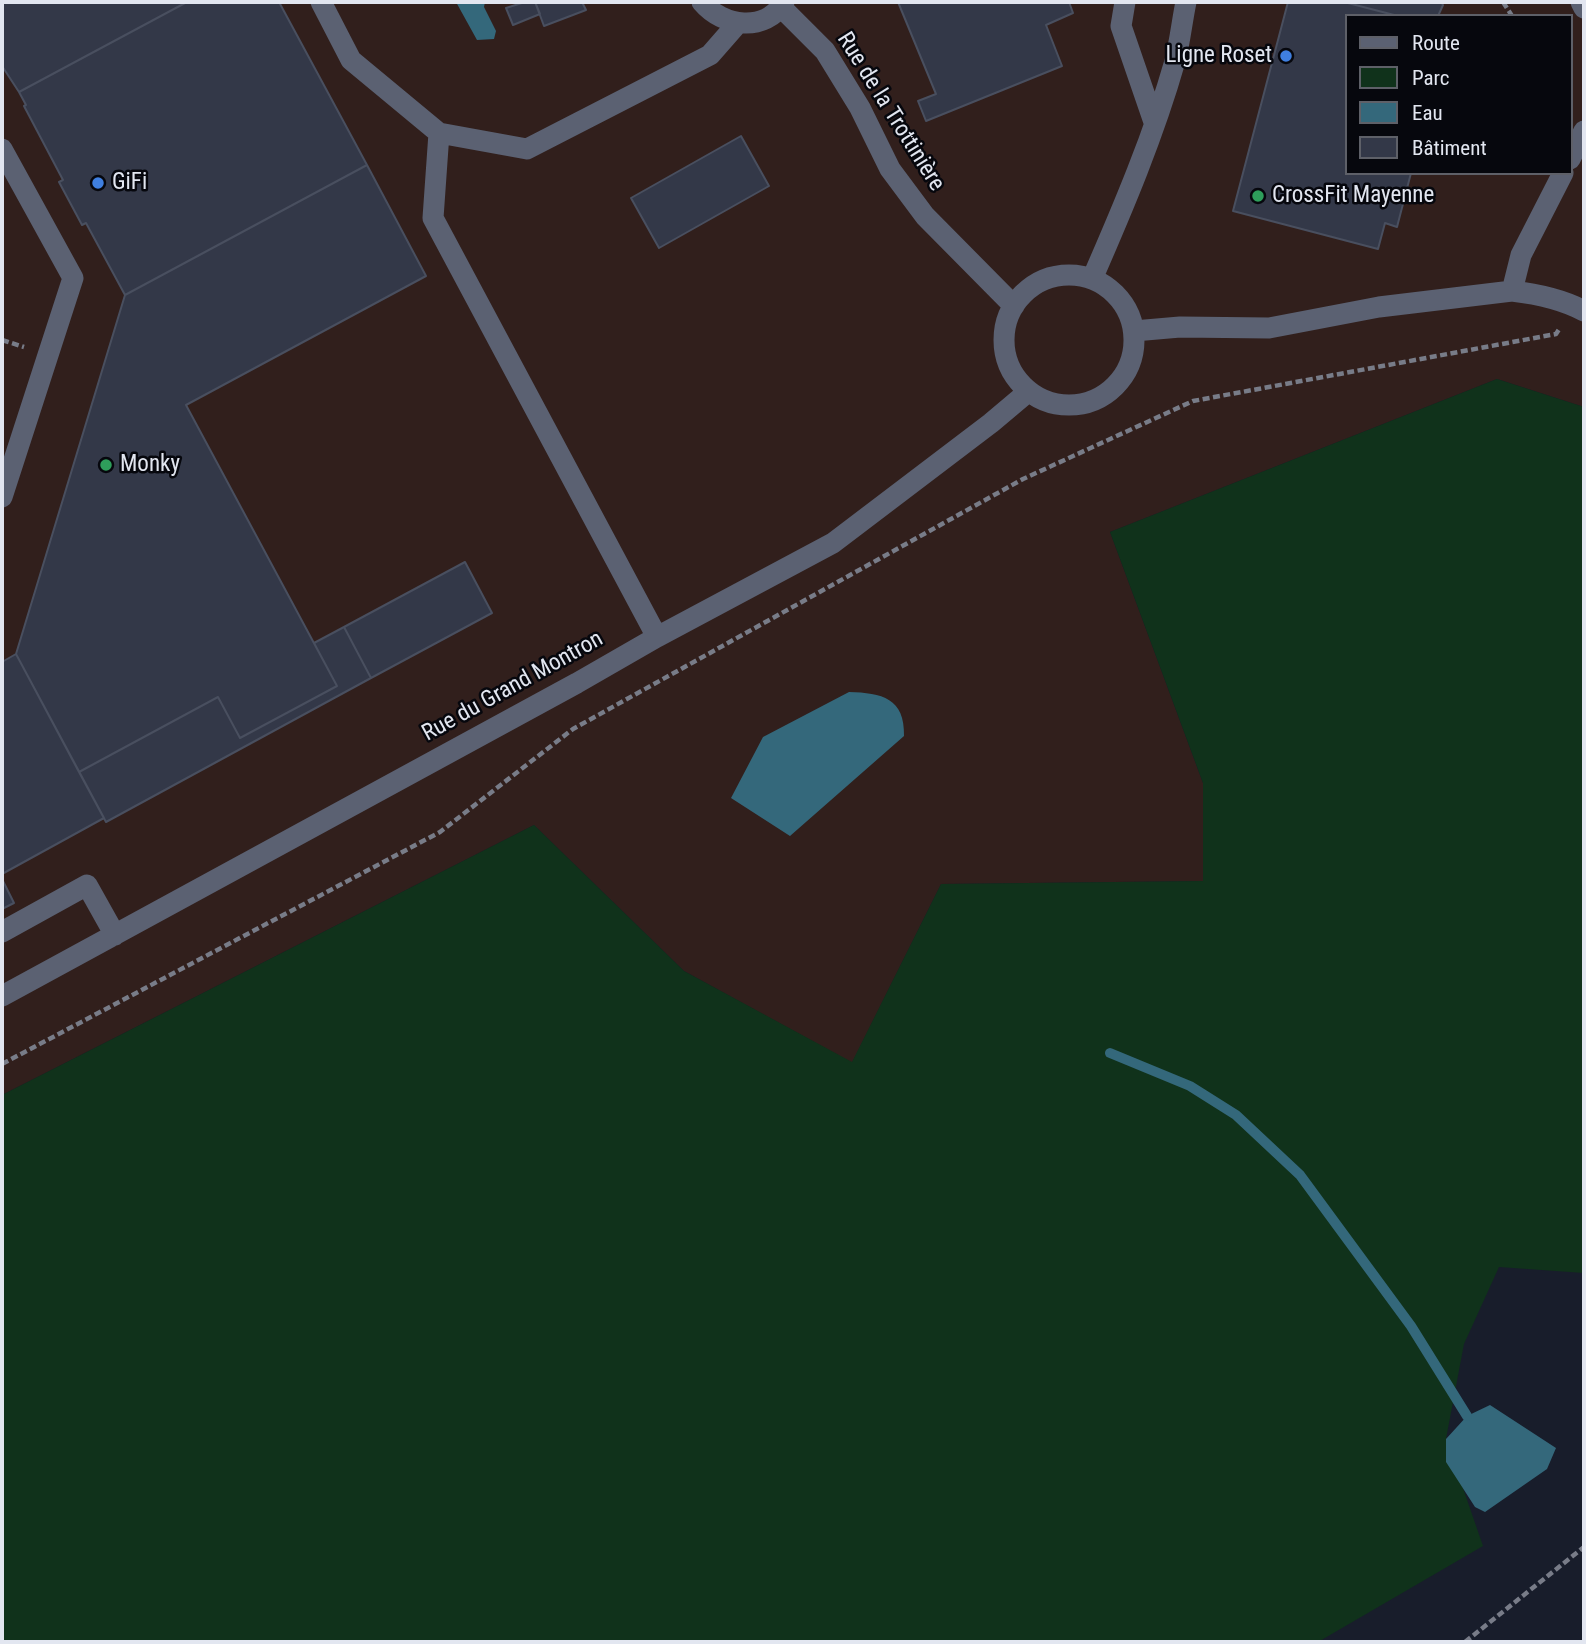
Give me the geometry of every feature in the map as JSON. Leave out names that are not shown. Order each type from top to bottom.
[{"type":"street","points":[[321,2],[351,60],[439,133],[527,149],[710,55],[738,23]]},
{"type":"street","points":[[702,2],[723,19],[738,23],[754,23],[768,17],[782,4]]},
{"type":"street","points":[[1125,2],[1121,26],[1154,122]]},
{"type":"street","points":[[1091,279],[1138,169],[1175,59],[1186,2]]},
{"type":"street","points":[[1581,2],[1584,8]]},
{"type":"street","name":"Rue de la Trottinière","points":[[782,4],[825,51],[860,108],[890,169],[925,216],[1014,306]]},
{"type":"street","points":[[1572,155],[1584,131]]},
{"type":"street","points":[[439,133],[433,218],[657,637]]},
{"type":"street","points":[[2,149],[73,278],[2,497]]},
{"type":"street","points":[[1512,291],[1521,255],[1562,175]]},
{"type":"street","points":[[1070,274],[1091,279],[1107,287],[1120,299],[1129,315],[1134,331],[1133,354],[1124,373],[1110,390],[1091,401],[1070,405],[1048,401],[1029,391],[1016,377],[1007,360],[1004,342],[1006,323],[1014,306],[1028,289],[1048,278],[1070,274]]},
{"type":"street","points":[[1134,331],[1180,327],[1269,328],[1379,307],[1512,291],[1536,294],[1579,308]]},
{"type":"street","name":"Rue du Grand Montron","points":[[2,996],[834,543],[1029,391]]},
{"type":"street","points":[[2,932],[87,885],[115,935]]},
{"type":"path","points":[[2,1064],[440,832],[573,729],[1023,479],[1193,401],[1556,334],[1579,308]]},
{"type":"path","points":[[1465,1642],[1584,1547]]},
{"type":"shaded area","points":[[2,2],[1584,2],[1584,407],[1497,379],[1110,532],[1203,783],[1203,881],[941,884],[852,1063],[684,971],[534,825],[2,1095]]},
{"type":"green space","points":[[1497,379],[1584,407],[1584,1273],[1499,1267],[1464,1344],[1446,1439],[1483,1546],[1318,1642],[2,1642],[2,1095],[534,825],[684,971],[852,1062],[941,884],[1203,881],[1203,783],[1110,532]]},
{"type":"water","points":[[456,2],[485,2],[484,7],[496,31],[494,39],[477,40]]},
{"type":"water","points":[[849,692],[872,694],[889,700],[900,713],[904,736],[790,836],[731,798],[763,737]]},
{"type":"water","points":[[1490,1405],[1556,1448],[1547,1469],[1485,1512],[1475,1507],[1446,1462],[1446,1439],[1467,1416]]},
{"type":"building","points":[[2,2],[187,2],[19,92],[2,66]]},
{"type":"building","points":[[187,2],[279,2],[367,165],[125,295],[86,223],[82,225],[59,182],[63,180],[19,92]]},
{"type":"building","points":[[535,2],[540,14],[513,25],[506,8]]},
{"type":"building","points":[[535,2],[582,2],[586,10],[544,26]]},
{"type":"building","points":[[898,2],[1069,2],[1073,13],[1046,25],[1062,66],[926,121],[918,101],[936,94]]},
{"type":"building","points":[[1288,2],[1344,2],[1390,14],[1344,14],[1344,175],[1410,175],[1397,227],[1385,223],[1378,249],[1233,211]]},
{"type":"building","points":[[1344,2],[1441,2],[1443,5],[1439,14],[1390,14]]},
{"type":"building","points":[[741,136],[769,186],[659,248],[631,198]]},
{"type":"building","points":[[367,165],[426,276],[186,405],[337,686],[240,738],[218,697],[79,772],[16,654],[125,295]]},
{"type":"building","points":[[465,562],[492,613],[371,678],[344,627]]},
{"type":"building","points":[[344,627],[371,678],[106,822],[79,772],[218,697],[240,738],[337,686],[314,643]]},
{"type":"building","points":[[16,654],[104,818],[2,874],[2,662]]},
{"type":"building","points":[[2,879],[14,903],[2,909]]},
{"type":"waterway","points":[[1110,1053],[1190,1086],[1236,1115],[1300,1175],[1411,1326],[1467,1416]]},
{"type":"place","name":"Ligne Roset","points":[[1286,56]]},
{"type":"place","name":"GiFi","points":[[98,183]]},
{"type":"place","name":"CrossFit Mayenne","points":[[1258,196]]},
{"type":"place","name":"Monky","points":[[106,465]]}]
